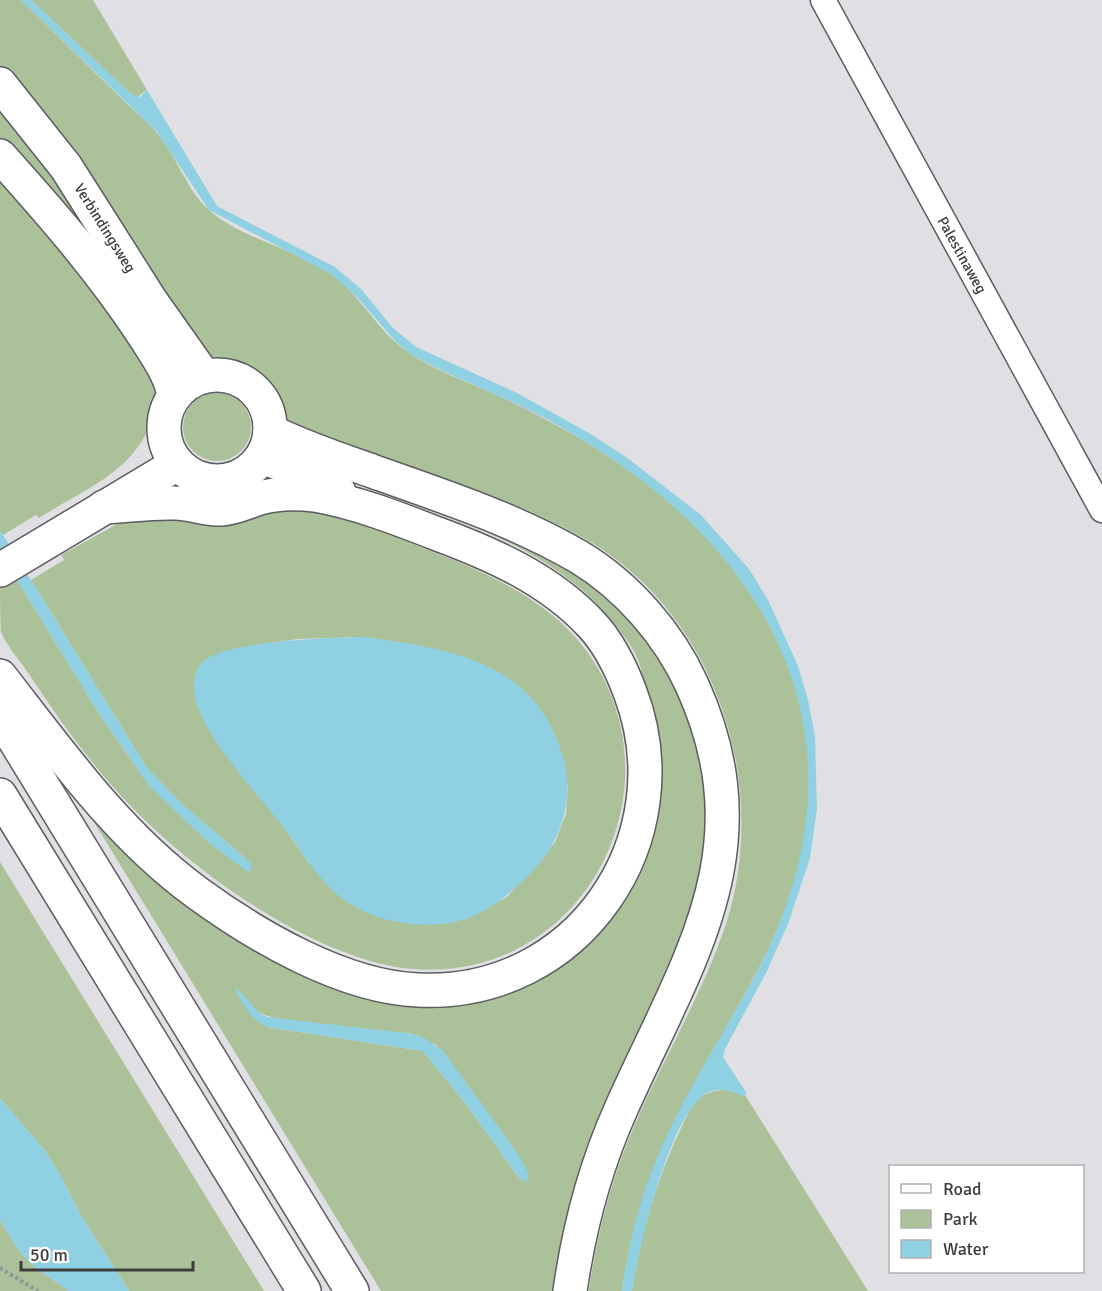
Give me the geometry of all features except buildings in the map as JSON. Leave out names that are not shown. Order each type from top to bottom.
[{"type":"main road","name":"Verbindingsweg","points":[[0,84],[66,167],[151,301],[204,376]]},
{"type":"main road","name":"Verbindingsweg","points":[[0,156],[108,283],[155,354],[172,383],[174,395]]},
{"type":"main road","points":[[227,375],[241,380],[253,388],[266,407],[266,444],[252,468],[226,481],[197,478],[171,453],[163,429],[166,412],[174,395],[184,385],[204,376],[227,375]]},
{"type":"main road","points":[[266,444],[369,511]]},
{"type":"main road","points":[[266,444],[498,518],[538,535],[581,559],[631,599],[662,634],[686,670],[703,711],[713,739],[723,810],[716,885],[696,950],[606,1146],[582,1226],[570,1291]]},
{"type":"main road","points":[[0,552],[104,507],[171,453]]},
{"type":"main road","points":[[0,570],[150,457],[171,453]]},
{"type":"main road","points":[[0,676],[69,766],[142,847],[195,891],[264,936],[330,968],[361,979],[407,989],[447,990],[508,976],[562,945],[587,922],[607,898],[623,872],[636,839],[645,796],[644,743],[638,712],[610,650],[593,626],[549,588],[494,556],[369,511],[315,495],[261,497],[228,509],[170,503],[104,507]]},
{"type":"main road","points":[[0,716],[352,1291]]},
{"type":"main road","points":[[0,795],[304,1291]]},
{"type":"street","name":"Palestinaweg","points":[[823,0],[1102,510]]},
{"type":"path","points":[[0,1269],[38,1291]]},
{"type":"green space","points":[[0,0],[21,0],[147,123],[163,141],[194,193],[209,210],[235,228],[301,257],[330,273],[351,292],[387,334],[408,352],[442,371],[518,405],[569,432],[624,467],[674,506],[718,551],[755,600],[783,654],[802,712],[809,775],[804,841],[796,876],[772,942],[687,1097],[665,1143],[638,1216],[622,1291],[589,1291],[608,1201],[639,1115],[717,949],[726,924],[738,869],[741,813],[735,758],[720,703],[697,652],[665,606],[625,567],[578,535],[523,508],[484,493],[417,469],[361,456],[306,434],[283,421],[266,389],[252,375],[210,361],[0,74]]},
{"type":"green space","points":[[31,0],[93,0],[147,90],[136,98]]},
{"type":"green space","points":[[0,95],[149,310],[0,147]]},
{"type":"green space","points":[[0,167],[96,278],[160,394],[153,419],[143,440],[116,470],[39,518],[36,515],[3,535],[0,530]]},
{"type":"green space","points":[[210,393],[224,393],[236,398],[246,408],[251,427],[246,446],[236,456],[224,461],[210,461],[198,456],[188,446],[183,434],[183,420],[188,408],[198,398]]},
{"type":"green space","points":[[344,470],[534,543],[625,605],[692,705],[712,849],[561,1291],[381,1291],[83,804],[229,924],[460,996],[618,896],[643,711],[641,669],[631,646],[594,600],[563,575],[529,553],[455,519],[341,478]],"holes":[[[252,1006],[259,1013],[277,1019],[413,1034],[436,1045],[481,1103],[528,1179],[525,1181],[519,1178],[469,1108],[423,1051],[267,1027]]]},
{"type":"green space","points":[[269,507],[334,513],[369,524],[493,578],[514,589],[553,616],[585,649],[614,702],[625,758],[620,813],[602,865],[570,909],[527,944],[475,965],[414,969],[380,964],[309,937],[273,917],[239,896],[177,849],[133,809],[86,754],[56,715],[1,632],[0,552],[98,712],[150,787],[251,863],[183,805],[147,768],[31,580],[64,560],[61,555],[121,522]],"holes":[[[362,637],[438,650],[568,785],[566,814],[555,842],[507,897],[455,922],[400,922],[310,864],[282,825],[257,645],[298,639]]]},
{"type":"green space","points":[[0,862],[264,1291],[129,1291],[80,1214],[45,1151],[0,1098]]},
{"type":"green space","points":[[726,1090],[745,1095],[868,1291],[632,1291],[639,1252],[654,1196],[667,1159],[688,1113],[704,1095]]},
{"type":"green space","points":[[0,1220],[20,1252],[36,1268],[69,1291],[0,1291]]},
{"type":"water","points":[[21,0],[31,0],[131,94],[140,97],[147,90],[217,206],[335,267],[361,289],[393,328],[416,347],[517,393],[589,433],[626,457],[701,515],[749,569],[768,600],[798,666],[815,736],[817,809],[810,858],[788,924],[766,973],[725,1049],[723,1057],[746,1092],[745,1097],[727,1090],[709,1092],[695,1103],[682,1124],[670,1151],[649,1214],[632,1291],[622,1291],[625,1271],[633,1230],[659,1152],[678,1112],[759,968],[790,893],[806,820],[807,750],[794,684],[767,621],[727,562],[675,508],[612,459],[543,417],[409,353],[396,342],[356,296],[331,274],[209,210],[157,132]]},
{"type":"water","points":[[0,530],[147,768],[183,805],[251,863],[251,870],[248,872],[209,843],[150,787],[98,712],[0,552]]},
{"type":"water","points":[[362,637],[427,647],[458,655],[486,666],[512,681],[534,701],[551,727],[564,761],[567,777],[566,808],[549,851],[513,890],[486,910],[466,919],[428,925],[400,922],[360,910],[338,895],[320,877],[225,755],[206,725],[197,705],[194,693],[195,676],[200,665],[211,657],[251,645]]},
{"type":"water","points":[[237,988],[259,1013],[267,1017],[413,1034],[425,1038],[444,1052],[518,1154],[528,1172],[528,1179],[525,1182],[519,1178],[469,1108],[423,1051],[267,1027],[252,1017],[235,991]]},
{"type":"water","points":[[0,1098],[45,1151],[80,1214],[129,1291],[69,1291],[36,1268],[20,1252],[0,1220]]}]
